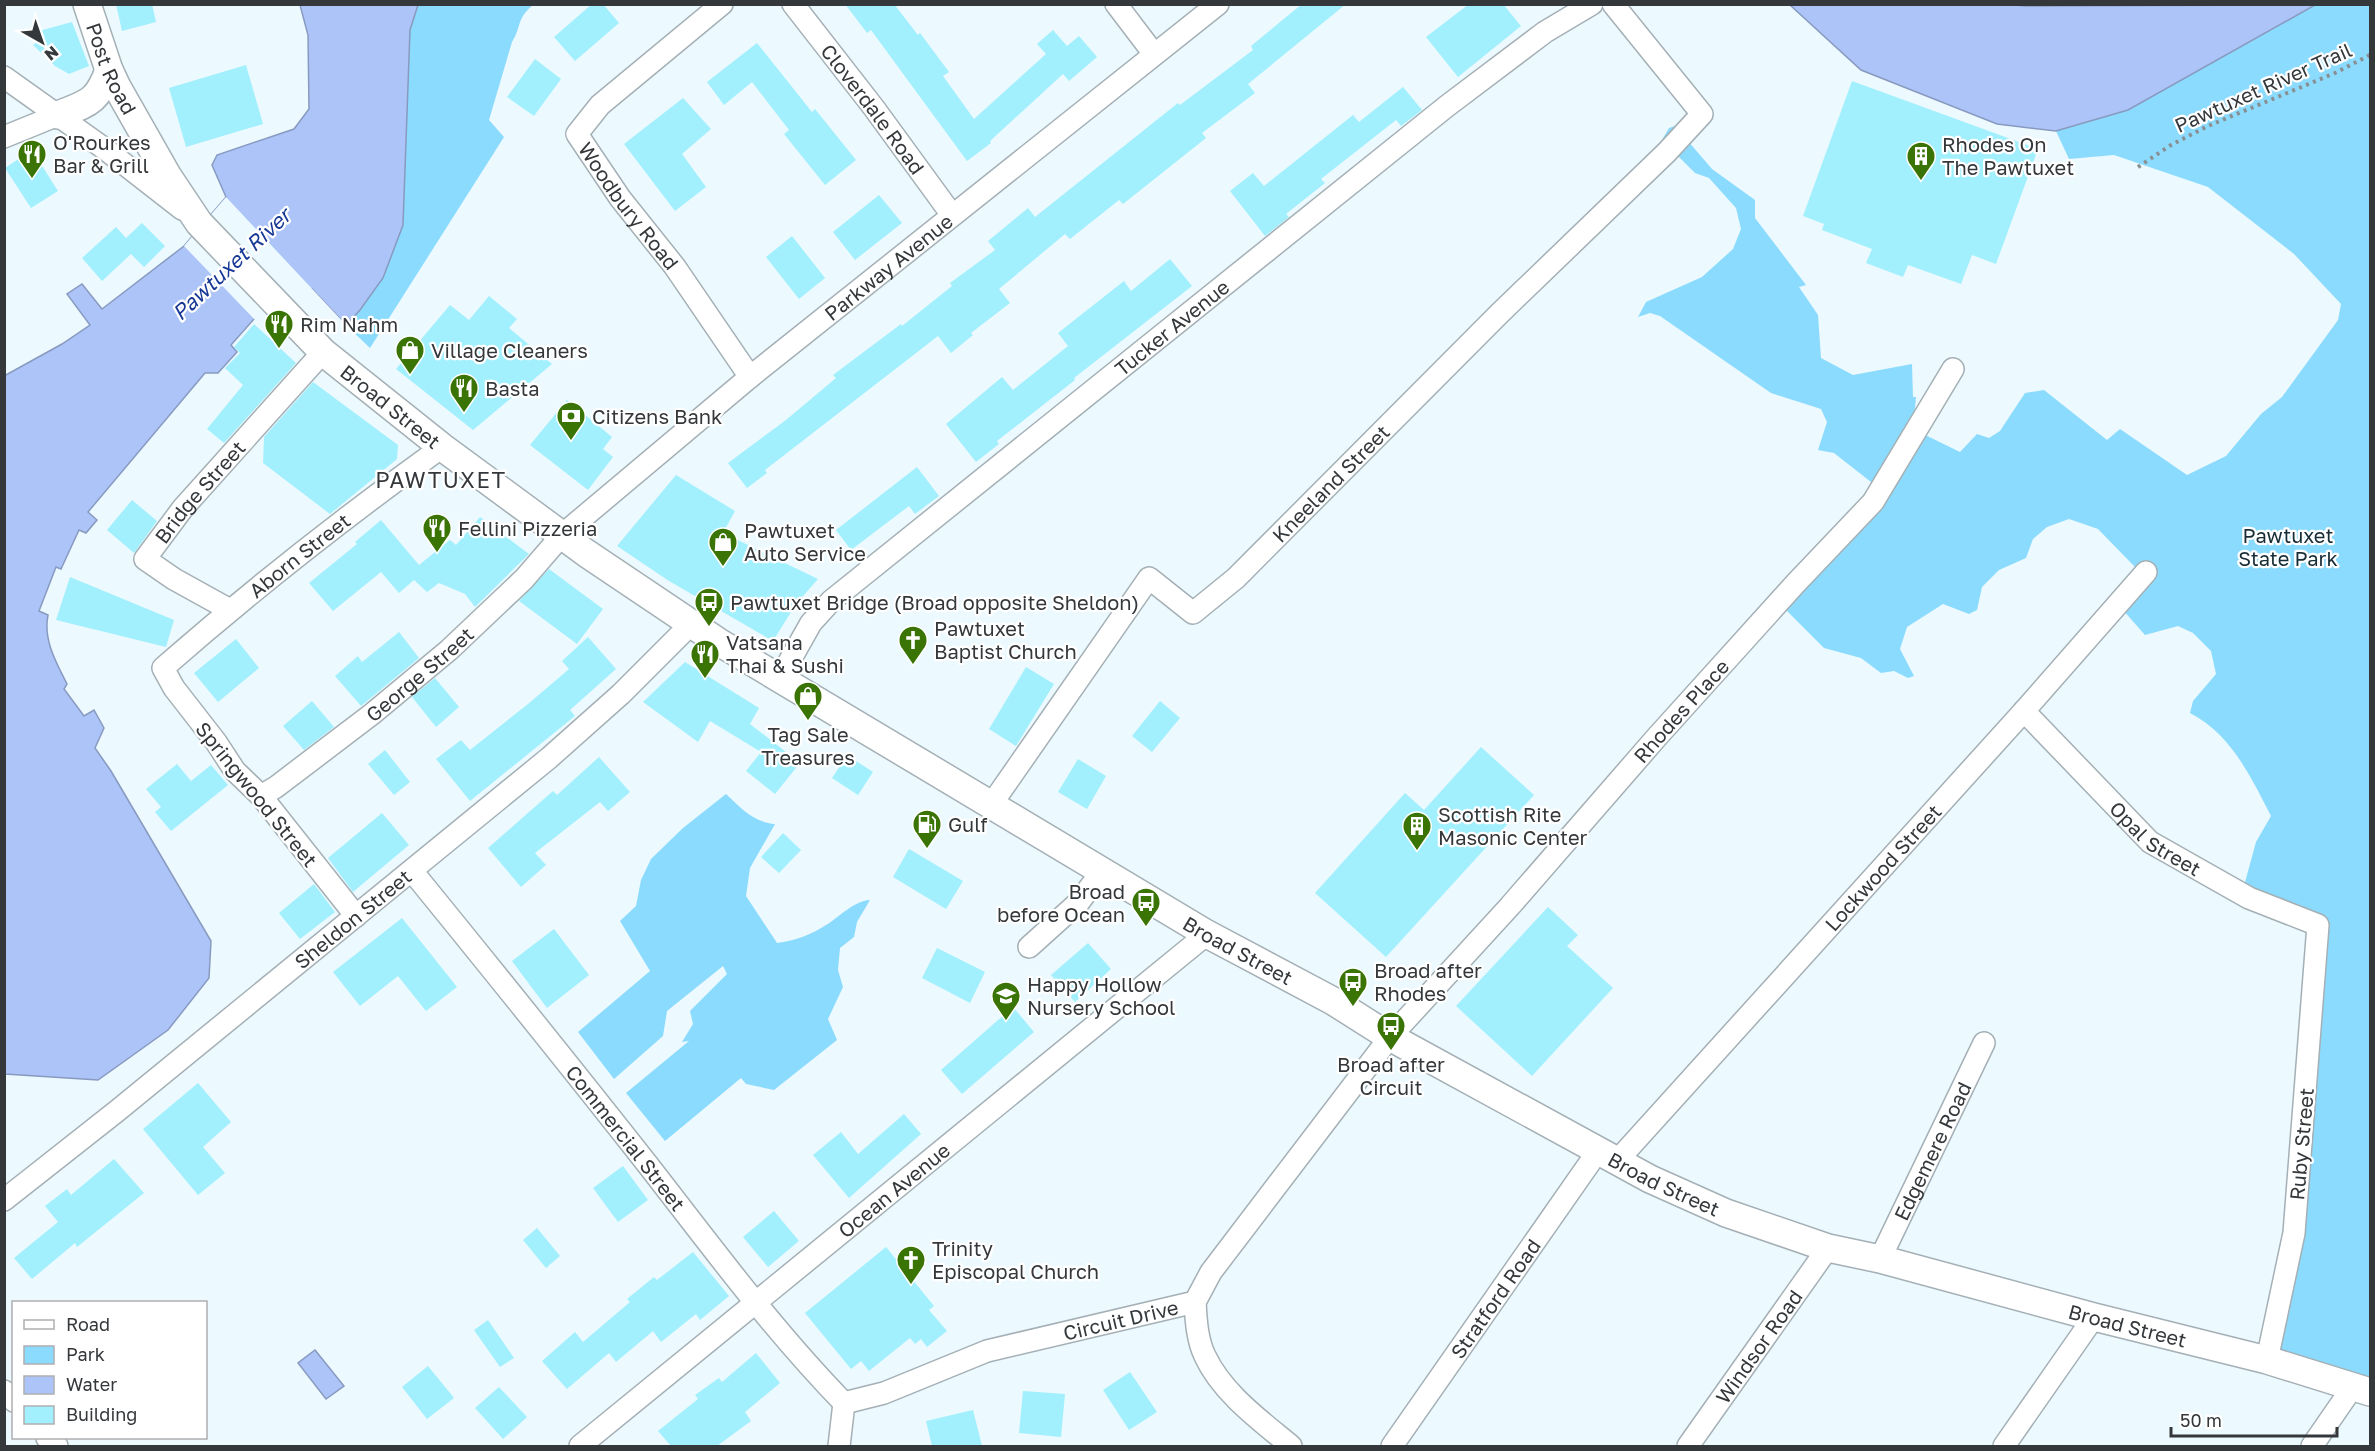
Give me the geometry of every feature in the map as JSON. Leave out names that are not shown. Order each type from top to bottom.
[{"type":"main road","name":"Post Road","points":[[87,4],[109,70],[147,142],[200,224],[235,260]]},
{"type":"main road","points":[[58,115],[86,105],[99,94],[109,70]]},
{"type":"main road","name":"Broad Street","points":[[235,260],[321,350],[442,447],[690,625],[1208,934],[1333,1001],[1390,1037],[1650,1179],[1726,1213],[1828,1248],[1880,1259],[2094,1317],[2267,1360],[2361,1390]]},
{"type":"street","name":"Woodbury Road","points":[[722,4],[600,105],[577,134],[620,198],[675,267],[750,376]]},
{"type":"street","name":"Cloverdale Road","points":[[793,4],[874,108],[952,215]]},
{"type":"street","points":[[1116,4],[1154,54]]},
{"type":"street","name":"Parkway Avenue","points":[[562,534],[750,376],[1218,4]]},
{"type":"street","name":"Tucker Avenue","points":[[780,678],[811,623],[831,601],[1447,106],[1545,32],[1592,4]]},
{"type":"street","name":"Kneeland Street","points":[[991,805],[1149,578],[1193,613],[1236,578],[1500,313],[1667,152],[1702,114],[1613,4]]},
{"type":"street","points":[[4,77],[167,195],[200,224]]},
{"type":"street","points":[[4,137],[58,115]]},
{"type":"street","name":"Bridge Street","points":[[230,610],[174,579],[145,559],[183,508],[321,350]]},
{"type":"street","name":"Rhodes Place","points":[[1390,1037],[1510,906],[1656,738],[1873,502],[1953,369]]},
{"type":"street","name":"Aborn Street","points":[[162,668],[362,504],[442,447]]},
{"type":"street","name":"George Street","points":[[261,796],[372,714],[449,650],[525,579],[562,534]]},
{"type":"street","name":"Lockwood Street","points":[[1607,1156],[2024,711],[2146,572]]},
{"type":"street","name":"Sheldon Street","points":[[4,1200],[555,753],[621,694],[690,625]]},
{"type":"street","name":"Springwood Street","points":[[162,668],[174,688],[236,771],[261,796],[356,916]]},
{"type":"street","name":"Opal Street","points":[[2024,711],[2150,842],[2249,898],[2318,925]]},
{"type":"street","name":"Commercial Street","points":[[412,871],[563,1056],[757,1304],[814,1372],[844,1403]]},
{"type":"street","points":[[1029,947],[1079,902],[1102,871]]},
{"type":"street","name":"Ruby Street","points":[[2267,1360],[2294,1233],[2318,925]]},
{"type":"street","name":"Ocean Avenue","points":[[580,1446],[1208,934]]},
{"type":"street","name":"Circuit Drive","points":[[844,1403],[884,1393],[987,1351],[1195,1302],[1211,1272],[1390,1037]]},
{"type":"street","name":"Edgemere Road","points":[[1880,1259],[1984,1043]]},
{"type":"street","name":"Stratford Road","points":[[1392,1446],[1607,1156]]},
{"type":"street","name":"Windsor Road","points":[[1688,1446],[1828,1248]]},
{"type":"street","points":[[1195,1302],[1197,1328],[1204,1356],[1224,1384],[1291,1446]]},
{"type":"street","points":[[2004,1446],[2094,1317]]},
{"type":"street","points":[[2312,1446],[2361,1390]]},
{"type":"street","points":[[839,1446],[844,1403]]},
{"type":"path","name":"Pawtuxet River Trail","points":[[2138,167],[2171,145],[2208,126],[2335,73],[2370,55]]},
{"type":"green space","points":[[418,5],[533,5],[522,19],[512,42],[489,120],[504,137],[370,348],[346,325],[383,278],[410,30]]},
{"type":"green space","name":"Pawtuxet State Park","points":[[2315,5],[2370,5],[2370,1390],[2272,1365],[2294,1244],[2319,923],[2244,886],[2256,842],[2271,816],[2247,772],[2228,745],[2217,732],[2190,713],[2193,701],[2216,674],[2211,651],[2193,633],[2178,626],[2145,635],[2114,600],[2136,570],[2134,566],[2098,529],[2069,519],[2047,527],[2033,539],[2026,558],[1999,570],[1982,587],[1977,610],[1969,614],[1943,604],[1907,627],[1900,649],[1914,676],[1908,678],[1894,671],[1881,673],[1861,658],[1824,648],[1778,602],[1871,491],[1871,482],[1834,453],[1818,450],[1827,422],[1821,409],[1771,393],[1660,316],[1650,313],[1638,317],[1646,302],[1702,277],[1733,249],[1741,229],[1736,208],[1709,178],[1695,173],[1662,140],[1669,128],[1675,126],[1712,169],[1755,200],[1755,218],[1806,285],[1799,287],[1818,315],[1821,358],[1853,375],[1912,364],[1913,397],[1916,397],[1913,429],[1960,452],[1977,434],[1989,438],[2000,431],[2025,393],[2044,390],[2107,440],[2120,429],[2187,475],[2226,456],[2261,414],[2282,397],[2338,320],[2341,304],[2294,254],[2208,187],[2114,155],[2069,159],[2056,131],[2128,110]]},
{"type":"green space","points":[[726,794],[754,817],[775,824],[750,868],[746,896],[777,943],[808,935],[831,922],[852,906],[870,900],[857,922],[854,937],[840,948],[838,970],[843,987],[828,1019],[837,1040],[774,1090],[746,1084],[741,1078],[665,1141],[626,1093],[689,1041],[682,1042],[693,1024],[690,1011],[727,974],[723,966],[667,1011],[663,1036],[614,1079],[578,1032],[650,971],[620,921],[636,906],[641,880],[651,859],[683,828]]},
{"type":"water","name":"Pawtuxet River","points":[[300,5],[418,5],[410,30],[403,225],[383,278],[346,325],[312,289],[254,319],[231,345],[237,352],[218,373],[205,373],[88,512],[97,520],[86,533],[79,530],[61,569],[56,567],[39,611],[48,615],[47,633],[55,659],[67,684],[64,689],[84,716],[94,710],[104,728],[95,748],[111,771],[211,941],[209,978],[168,1030],[98,1080],[5,1074],[4,376],[62,344],[90,325],[67,294],[82,284],[102,309],[184,246],[226,197],[212,165],[217,155],[294,129],[309,109],[308,35]]},
{"type":"water","points":[[1790,5],[2315,5],[2128,110],[2056,131],[1997,124],[1861,70]]},
{"type":"water","points":[[315,1350],[344,1386],[326,1399],[298,1363]]},
{"type":"pier","points":[[226,197],[346,325],[344,327],[312,293],[256,321],[184,246]]},
{"type":"building","points":[[116,4],[152,4],[156,22],[122,31]]},
{"type":"building","points":[[592,4],[603,4],[619,23],[575,61],[554,37]]},
{"type":"building","points":[[845,4],[894,4],[918,35],[920,33],[949,72],[943,76],[974,119],[1046,54],[1037,44],[1053,30],[1067,46],[1079,36],[1097,57],[1069,81],[1063,74],[990,141],[991,143],[967,161],[871,30],[867,33]]},
{"type":"building","points":[[1302,4],[1346,4],[1248,84],[1255,93],[1202,133],[1206,138],[1123,204],[1119,200],[1070,239],[1065,234],[999,289],[1010,303],[971,333],[973,335],[951,353],[938,336],[765,470],[767,473],[747,488],[728,463],[786,420],[836,378],[833,375],[901,324],[902,326],[952,286],[950,283],[995,250],[988,241],[1028,208],[1035,217],[1178,103],[1180,105],[1253,50],[1251,46]]},
{"type":"building","points":[[1469,4],[1503,4],[1521,26],[1458,77],[1426,37]]},
{"type":"building","points":[[72,22],[89,66],[69,74],[55,66],[33,45],[40,40],[35,32]]},
{"type":"building","points":[[757,43],[812,112],[815,109],[856,160],[825,185],[784,134],[789,130],[752,82],[724,105],[707,82]]},
{"type":"building","points":[[535,59],[561,79],[534,116],[507,97]]},
{"type":"building","points":[[246,65],[263,124],[186,147],[169,88]]},
{"type":"building","name":"Rhodes On The Pawtuxet","points":[[1852,81],[2038,149],[1996,264],[1972,255],[1961,284],[1908,265],[1903,277],[1866,263],[1872,249],[1822,230],[1824,224],[1803,216]]},
{"type":"building","points":[[1403,87],[1422,110],[1401,126],[1396,120],[1321,179],[1325,183],[1286,214],[1289,217],[1265,236],[1230,191],[1253,173],[1264,186],[1353,115],[1359,122]]},
{"type":"building","points":[[683,98],[711,129],[682,154],[706,187],[675,211],[624,144]]},
{"type":"building","name":"O'Rourkes Bar & Grill","points":[[32,150],[58,191],[31,208],[5,168]]},
{"type":"building","points":[[879,195],[902,223],[855,260],[833,232]]},
{"type":"building","points":[[142,223],[165,246],[144,267],[131,254],[102,281],[82,258],[116,227],[126,238]]},
{"type":"building","points":[[792,236],[825,278],[799,299],[766,257]]},
{"type":"building","points":[[1170,259],[1192,286],[1074,378],[1075,380],[997,441],[999,444],[976,462],[946,424],[1002,377],[1013,390],[1068,346],[1058,333],[1124,281],[1131,291]]},
{"type":"building","points":[[489,296],[517,319],[509,328],[552,364],[473,430],[396,369],[450,305],[469,320]]},
{"type":"building","points":[[254,324],[296,363],[224,443],[207,429],[243,385],[225,368],[240,353],[234,347]]},
{"type":"building","points":[[313,382],[398,445],[397,459],[330,514],[263,463],[264,437]]},
{"type":"building","name":"Citizens Bank","points":[[567,400],[612,437],[603,449],[613,457],[588,490],[530,445]]},
{"type":"building","points":[[917,467],[939,496],[915,514],[909,506],[851,550],[836,530]]},
{"type":"building","name":"Pawtuxet Auto Service","points":[[676,475],[735,511],[723,533],[818,579],[796,604],[773,641],[669,581],[617,546]]},
{"type":"building","points":[[132,500],[157,521],[134,553],[107,530]]},
{"type":"building","points":[[480,517],[529,554],[475,607],[465,594],[439,583],[427,592],[414,580],[399,593],[381,572],[333,611],[309,583],[357,544],[355,542],[381,520],[419,565],[450,540],[456,545]]},
{"type":"building","points":[[549,569],[603,609],[577,644],[519,601]]},
{"type":"building","points":[[70,577],[174,620],[166,647],[56,620]]},
{"type":"building","points":[[399,632],[419,658],[361,706],[335,676],[358,656],[362,662]]},
{"type":"building","points":[[588,637],[616,669],[570,710],[575,716],[470,801],[436,759],[461,740],[470,750],[528,704],[569,669],[562,661]]},
{"type":"building","points":[[236,639],[259,668],[218,702],[194,673]]},
{"type":"building","points":[[685,662],[759,708],[750,724],[800,763],[775,794],[746,771],[761,752],[710,721],[698,742],[643,702]]},
{"type":"building","points":[[1026,667],[1054,684],[1016,746],[989,729]]},
{"type":"building","points":[[435,678],[459,707],[436,727],[412,697]]},
{"type":"building","points":[[312,701],[334,727],[304,750],[283,726]]},
{"type":"building","points":[[1160,701],[1180,718],[1152,752],[1132,736]]},
{"type":"building","name":"Scottish Rite Masonic Center","points":[[1481,747],[1534,795],[1386,957],[1315,893],[1405,793],[1424,810]]},
{"type":"building","points":[[385,750],[410,782],[394,795],[368,764]]},
{"type":"building","points":[[847,755],[873,772],[858,795],[832,778]]},
{"type":"building","points":[[599,757],[630,792],[608,811],[600,802],[535,853],[546,865],[521,887],[488,848],[553,791],[557,795]]},
{"type":"building","points":[[1078,759],[1106,776],[1087,809],[1058,792]]},
{"type":"building","points":[[177,764],[191,781],[211,765],[228,785],[171,831],[155,812],[161,807],[146,789]]},
{"type":"building","points":[[382,813],[409,845],[353,892],[328,858]]},
{"type":"building","points":[[783,833],[801,850],[779,873],[761,857]]},
{"type":"building","points":[[909,849],[963,881],[946,909],[893,877]]},
{"type":"building","points":[[314,884],[335,912],[300,939],[279,913]]},
{"type":"building","points":[[1548,907],[1578,935],[1567,946],[1613,988],[1532,1076],[1456,1006]]},
{"type":"building","points":[[402,918],[457,987],[426,1011],[398,976],[360,1006],[333,972]]},
{"type":"building","points":[[554,929],[589,975],[547,1008],[512,961]]},
{"type":"building","points":[[1088,943],[1111,969],[1075,1002],[1051,975]]},
{"type":"building","points":[[937,948],[985,972],[970,1003],[922,978]]},
{"type":"building","points":[[1013,1007],[1034,1032],[962,1094],[941,1070]]},
{"type":"building","points":[[198,1083],[231,1122],[203,1147],[225,1173],[198,1195],[143,1129]]},
{"type":"building","points":[[904,1114],[921,1134],[849,1198],[813,1155],[841,1132],[858,1154]]},
{"type":"building","points":[[114,1159],[144,1193],[77,1247],[75,1243],[32,1279],[14,1258],[58,1222],[45,1206],[67,1189],[71,1195]]},
{"type":"building","points":[[623,1166],[648,1200],[618,1222],[593,1188]]},
{"type":"building","points":[[774,1211],[799,1241],[768,1267],[743,1237]]},
{"type":"building","points":[[537,1228],[560,1256],[546,1268],[523,1240]]},
{"type":"building","points":[[886,1247],[934,1306],[929,1310],[947,1331],[927,1347],[921,1339],[915,1344],[910,1338],[869,1371],[861,1361],[851,1369],[805,1313]]},
{"type":"building","points":[[693,1252],[729,1296],[700,1320],[696,1314],[661,1342],[653,1331],[616,1362],[609,1353],[567,1389],[542,1361],[575,1332],[583,1342],[630,1302],[627,1299],[654,1277],[657,1280]]},
{"type":"building","points":[[488,1320],[514,1358],[500,1367],[474,1330]]},
{"type":"building","points":[[756,1353],[780,1383],[745,1412],[751,1421],[717,1446],[671,1446],[658,1431],[698,1399],[695,1395],[719,1378],[722,1382]]},
{"type":"building","points":[[428,1366],[454,1398],[427,1419],[402,1387]]},
{"type":"building","points":[[1130,1372],[1157,1412],[1129,1430],[1103,1390]]},
{"type":"building","points":[[499,1387],[527,1417],[503,1439],[475,1408]]},
{"type":"building","points":[[1023,1391],[1065,1394],[1061,1437],[1019,1433]]},
{"type":"building","points":[[973,1410],[982,1446],[932,1446],[926,1421]]},
{"type":"place","name":"O'Rourkes Bar & Grill","points":[[32,180]]},
{"type":"place","name":"Rhodes On The Pawtuxet","points":[[1921,182]]},
{"type":"place","name":"Rim Nahm","points":[[279,350]]},
{"type":"place","name":"Village Cleaners","points":[[410,376]]},
{"type":"place","name":"Basta","points":[[464,414]]},
{"type":"place","name":"Citizens Bank","points":[[571,442]]},
{"type":"place","name":"Fellini Pizzeria","points":[[437,554]]},
{"type":"place","name":"Pawtuxet Auto Service","points":[[723,568]]},
{"type":"place","name":"Pawtuxet Bridge (Broad opposite Sheldon)","points":[[709,628]]},
{"type":"place","name":"Pawtuxet Baptist Church","points":[[913,666]]},
{"type":"place","name":"Vatsana Thai & Sushi","points":[[705,680]]},
{"type":"place","name":"Tag Sale Treasures","points":[[808,722]]},
{"type":"place","name":"Gulf","points":[[927,850]]},
{"type":"place","name":"Scottish Rite Masonic Center","points":[[1417,852]]},
{"type":"place","name":"Broad before Ocean","points":[[1146,928]]},
{"type":"place","name":"Broad after Rhodes","points":[[1353,1008]]},
{"type":"place","name":"Happy Hollow Nursery School","points":[[1006,1022]]},
{"type":"place","name":"Broad after Circuit","points":[[1391,1052]]},
{"type":"place","name":"Trinity Episcopal Church","points":[[911,1286]]},
{"type":"district","name":"PAWTUXET","points":[[441,479]]}]
